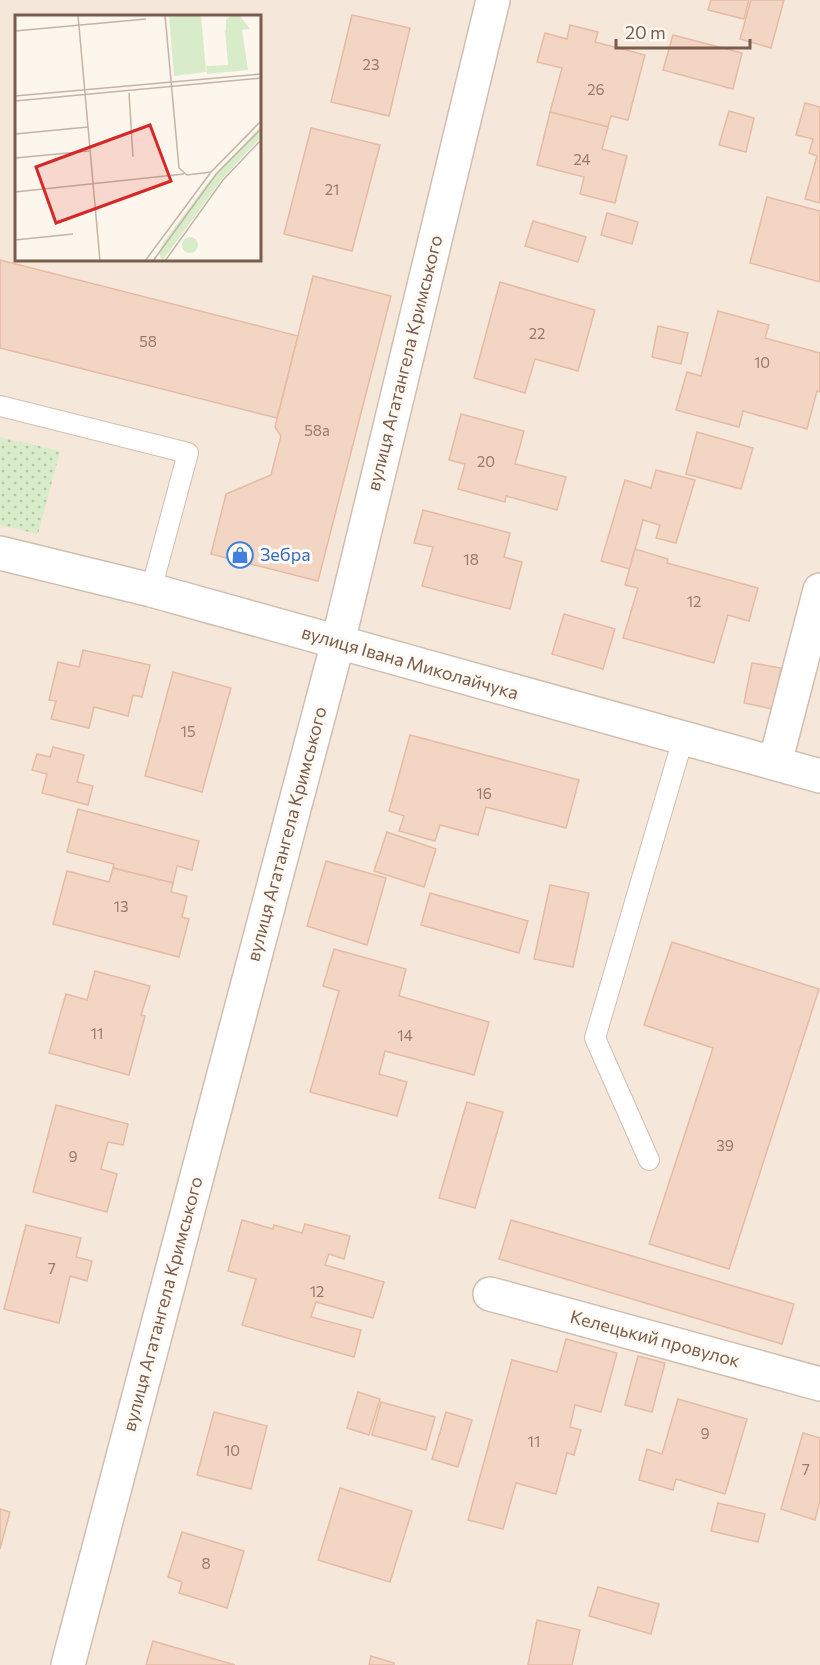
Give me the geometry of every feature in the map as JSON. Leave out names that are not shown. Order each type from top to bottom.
[{"type":"street","name":"вулиця Агатангела Кримського","points":[[68,1665],[338,642],[493,0]]},
{"type":"street","name":"вулиця Івана Миколайчука","points":[[0,553],[151,590],[820,776]]},
{"type":"street","points":[[775,763],[820,590]]},
{"type":"street","name":"Келецький провулок","points":[[490,1294],[819,1380]]},
{"type":"lane","points":[[0,406],[188,453],[151,590]]},
{"type":"lane","points":[[649,1160],[595,1038],[683,739]]},
{"type":"shaded area","points":[[0,0],[820,0],[820,1665],[0,1665]]},
{"type":"green space","points":[[0,437],[60,451],[38,534],[0,525]]},
{"type":"building","points":[[711,0],[749,0],[744,19],[708,10]]},
{"type":"building","points":[[751,0],[784,0],[771,48],[740,39]]},
{"type":"building","points":[[352,15],[410,28],[389,116],[331,102]]},
{"type":"building","points":[[570,25],[598,32],[595,42],[645,55],[628,120],[611,116],[608,127],[550,112],[562,68],[537,62],[545,33],[567,39]]},
{"type":"building","points":[[673,35],[742,53],[733,89],[663,70]]},
{"type":"building","points":[[805,103],[820,107],[820,203],[805,199],[817,156],[809,153],[813,139],[796,135]]},
{"type":"building","points":[[729,111],[754,118],[746,152],[719,145]]},
{"type":"building","points":[[550,112],[608,127],[602,149],[627,156],[615,203],[580,194],[584,177],[537,165]]},
{"type":"building","points":[[311,128],[380,145],[352,251],[284,234]]},
{"type":"building","points":[[767,197],[820,211],[820,282],[750,263]]},
{"type":"building","points":[[607,213],[638,222],[632,244],[601,235]]},
{"type":"building","points":[[533,221],[586,237],[578,262],[525,246]]},
{"type":"building","points":[[0,260],[298,336],[277,418],[0,348]]},
{"type":"building","points":[[313,276],[391,296],[318,581],[211,554],[226,494],[271,475],[281,436],[275,427]]},
{"type":"building","points":[[500,282],[595,310],[578,371],[535,359],[525,393],[474,378]]},
{"type":"building","points":[[718,311],[769,325],[765,338],[820,353],[820,392],[817,391],[807,429],[743,411],[739,427],[676,410],[687,372],[701,376]]},
{"type":"building","points":[[658,326],[688,333],[681,364],[652,357]]},
{"type":"building","points":[[461,414],[524,431],[515,464],[566,477],[557,510],[506,496],[505,502],[458,489],[465,464],[449,460]]},
{"type":"building","points":[[697,432],[753,448],[741,489],[686,474]]},
{"type":"building","points":[[656,470],[695,480],[676,543],[656,538],[660,525],[643,520],[630,569],[601,561],[625,480],[651,488]]},
{"type":"building","points":[[423,510],[510,533],[504,557],[522,562],[510,609],[422,586],[433,547],[414,543]]},
{"type":"building","points":[[635,549],[668,559],[667,563],[758,588],[749,621],[728,615],[714,663],[623,638],[638,588],[625,585]]},
{"type":"building","points":[[564,614],[615,629],[603,669],[552,654]]},
{"type":"building","points":[[83,650],[150,665],[142,697],[133,695],[128,716],[94,707],[89,728],[51,719],[56,701],[49,700],[58,662],[79,667]]},
{"type":"building","points":[[752,663],[781,668],[773,709],[744,703]]},
{"type":"building","points":[[173,672],[231,688],[202,792],[145,776]]},
{"type":"building","points":[[410,735],[579,780],[566,828],[486,807],[478,835],[440,825],[435,841],[399,831],[404,816],[389,811]]},
{"type":"building","points":[[53,747],[84,755],[77,782],[93,786],[88,805],[42,793],[47,774],[32,770],[37,754],[50,757]]},
{"type":"building","points":[[78,809],[199,841],[192,870],[177,866],[173,883],[113,868],[114,864],[67,852]]},
{"type":"building","points":[[387,832],[436,849],[424,887],[374,871]]},
{"type":"building","points":[[326,861],[386,878],[367,945],[307,926]]},
{"type":"building","points":[[113,868],[173,883],[171,892],[187,896],[182,917],[189,919],[179,957],[53,924],[67,871],[109,882]]},
{"type":"building","points":[[550,885],[589,893],[573,967],[534,959]]},
{"type":"building","points":[[430,893],[528,921],[519,953],[421,925]]},
{"type":"building","points":[[672,942],[819,989],[729,1269],[649,1244],[713,1048],[644,1025]]},
{"type":"building","points":[[334,949],[406,969],[399,996],[489,1022],[474,1075],[385,1051],[379,1074],[407,1082],[397,1116],[310,1092],[339,991],[323,986]]},
{"type":"building","points":[[95,971],[150,986],[141,1015],[145,1016],[129,1075],[49,1053],[66,994],[87,1000]]},
{"type":"building","points":[[467,1102],[503,1112],[475,1208],[439,1198]]},
{"type":"building","points":[[56,1105],[128,1124],[123,1145],[108,1142],[101,1169],[117,1174],[107,1212],[33,1192]]},
{"type":"building","points":[[242,1220],[273,1229],[274,1225],[302,1233],[305,1224],[350,1236],[344,1259],[329,1254],[325,1265],[384,1282],[373,1318],[316,1302],[311,1317],[361,1330],[354,1357],[242,1325],[256,1279],[228,1271]]},
{"type":"building","points":[[511,1220],[794,1304],[782,1344],[499,1259]]},
{"type":"building","points":[[26,1225],[81,1238],[76,1257],[92,1261],[87,1281],[70,1276],[59,1323],[4,1309]]},
{"type":"building","points":[[566,1339],[617,1353],[601,1412],[575,1405],[570,1427],[581,1430],[574,1455],[567,1453],[556,1494],[516,1483],[503,1529],[468,1520],[512,1360],[557,1372]]},
{"type":"building","points":[[638,1356],[665,1363],[652,1412],[625,1405]]},
{"type":"building","points":[[358,1392],[380,1399],[369,1435],[347,1428]]},
{"type":"building","points":[[678,1399],[747,1419],[725,1494],[676,1479],[673,1490],[639,1480],[647,1449],[662,1454]]},
{"type":"building","points":[[381,1402],[435,1417],[426,1450],[372,1435]]},
{"type":"building","points":[[214,1412],[267,1426],[251,1489],[197,1475]]},
{"type":"building","points":[[446,1412],[472,1420],[458,1467],[432,1459]]},
{"type":"building","points":[[803,1433],[820,1438],[820,1501],[815,1520],[781,1509]]},
{"type":"building","points":[[340,1488],[412,1511],[390,1582],[318,1560]]},
{"type":"building","points":[[718,1503],[765,1514],[758,1542],[711,1531]]},
{"type":"building","points":[[0,1509],[10,1512],[0,1549]]},
{"type":"building","points":[[182,1532],[244,1551],[227,1608],[179,1593],[182,1582],[168,1577]]},
{"type":"building","points":[[598,1587],[659,1604],[651,1634],[589,1616]]},
{"type":"building","points":[[537,1620],[580,1630],[572,1665],[528,1665]]},
{"type":"building","points":[[153,1641],[235,1665],[146,1665]]},
{"type":"building","points":[[371,1656],[394,1663],[394,1665],[369,1665]]},
{"type":"place","name":"Зебра","points":[[240,555]]}]
